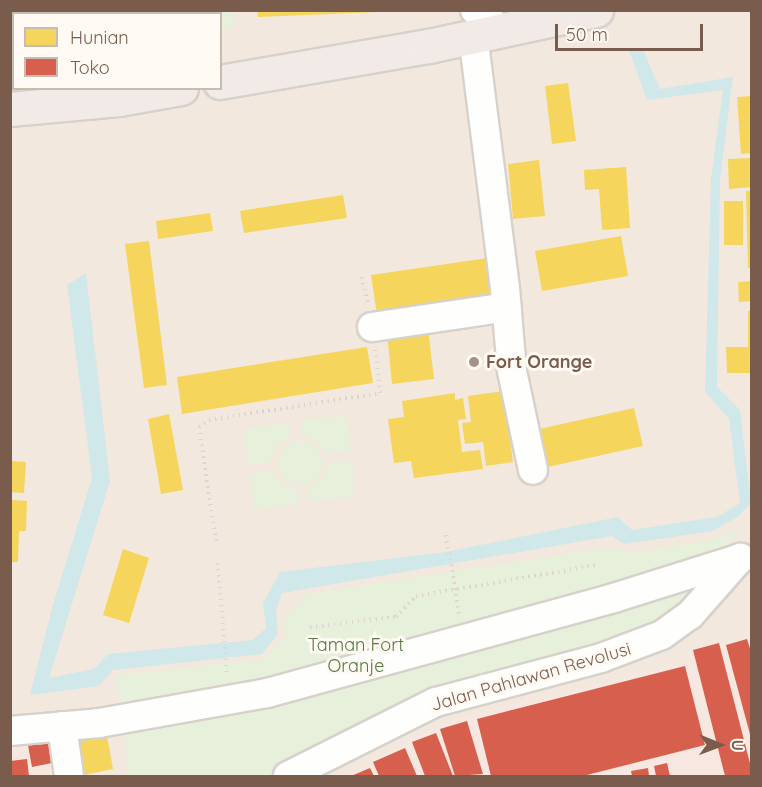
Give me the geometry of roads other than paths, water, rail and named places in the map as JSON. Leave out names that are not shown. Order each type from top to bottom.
[{"type":"highway","points":[[222,82],[429,46],[483,25],[596,10]]},
{"type":"highway","points":[[10,109],[160,90]]},
{"type":"street","points":[[483,25],[512,371],[532,470]]},
{"type":"street","points":[[372,327],[507,307]]},
{"type":"street","points":[[10,731],[134,717],[267,693],[748,561]]},
{"type":"street","name":"Jalan Pahlawan Revolusi","points":[[288,777],[436,702],[601,658],[662,635],[690,615],[722,579],[748,561]]},
{"type":"street","points":[[62,726],[69,777]]},
{"type":"water","points":[[642,48],[660,89],[733,77],[720,179],[717,387],[740,410],[751,503],[740,515],[713,531],[624,544],[612,536],[282,593],[276,611],[278,634],[262,654],[113,670],[99,686],[30,695],[52,608],[92,478],[67,285],[86,273],[110,481],[49,678],[94,669],[108,654],[253,640],[266,628],[263,603],[280,572],[446,552],[618,517],[632,530],[717,517],[740,503],[729,419],[705,392],[711,179],[723,90],[647,100],[629,50]]},
{"type":"place","name":"Fort Orange","points":[[474,362]]},
{"type":"park label","name":"Taman Fort Oranje","points":[[356,656]]}]
